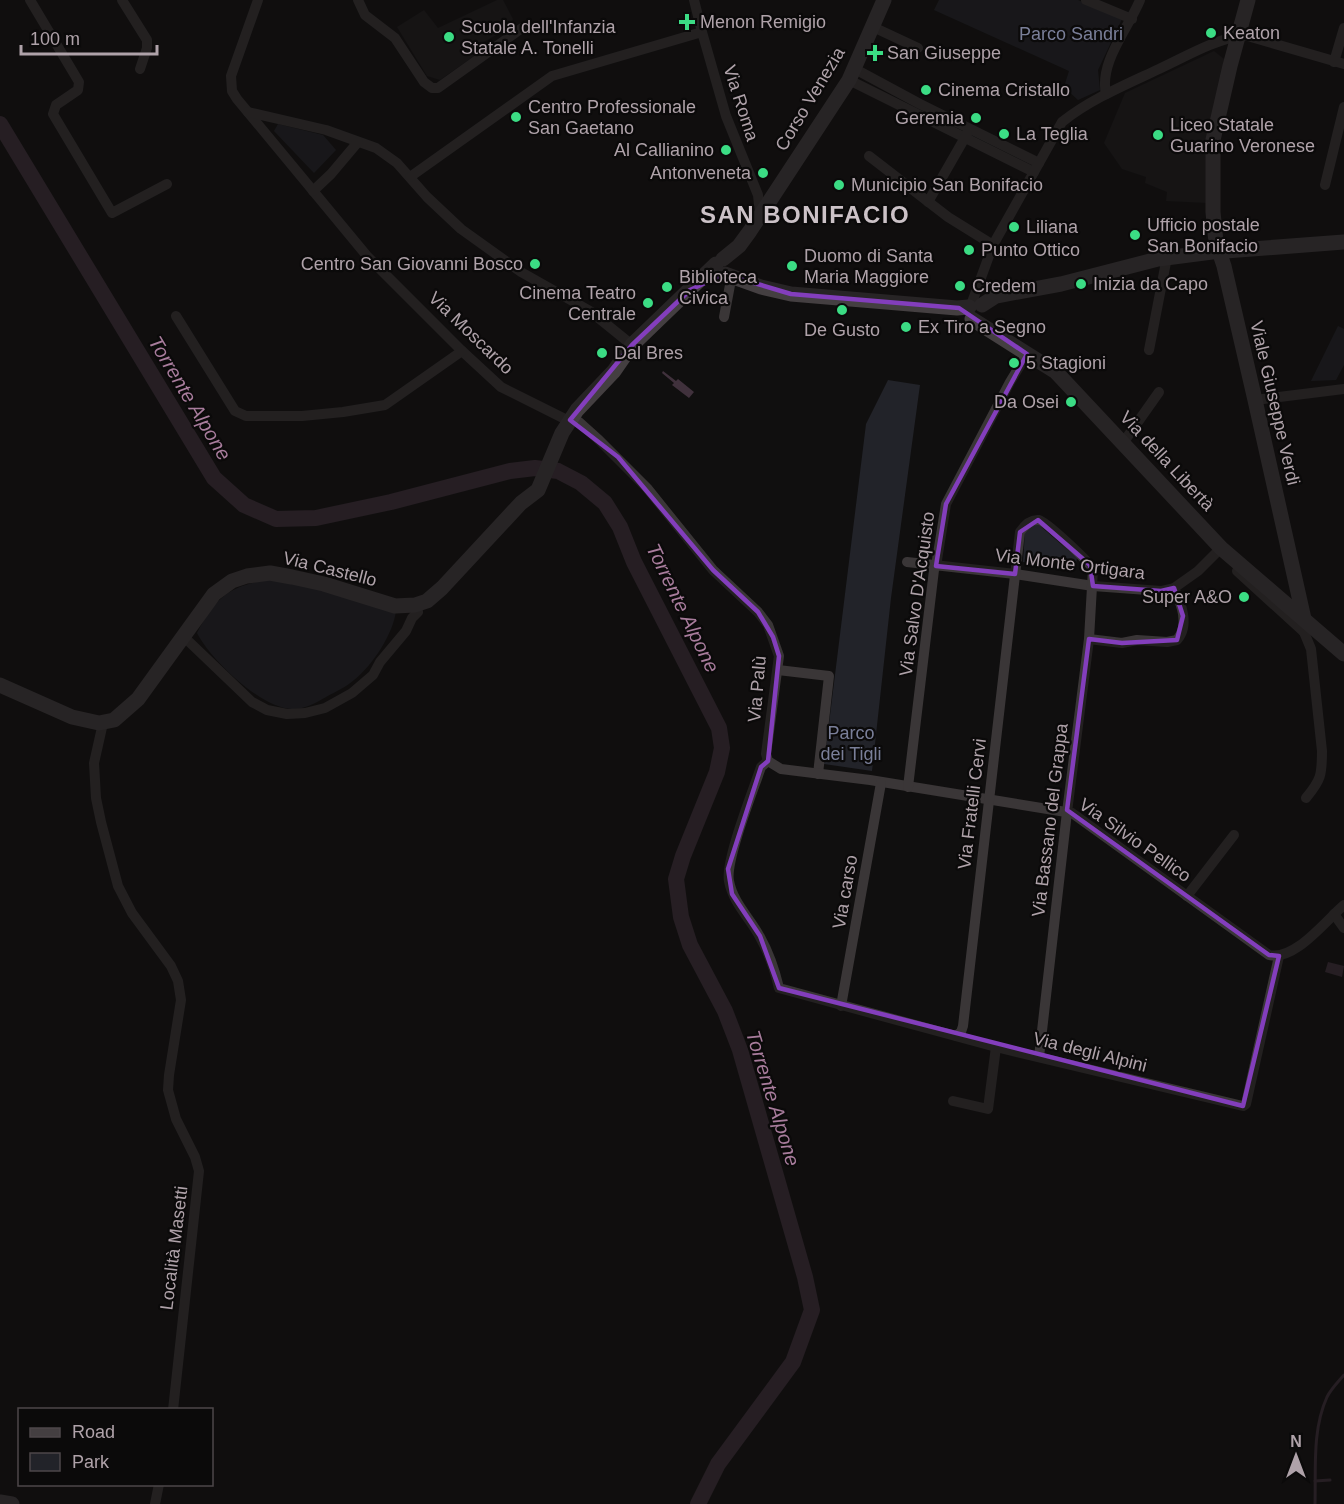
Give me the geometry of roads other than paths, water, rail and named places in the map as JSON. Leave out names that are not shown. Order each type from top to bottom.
[{"type":"street","points":[[30,0],[79,82],[78,90],[56,105],[52,114],[112,213],[166,184]]},
{"type":"street","points":[[122,0],[147,40],[147,48],[140,69]]},
{"type":"street","name":"Via Moscardo","points":[[258,0],[231,76],[232,91],[247,112],[367,256],[462,351],[501,387],[570,420]]},
{"type":"street","points":[[358,0],[365,15],[395,38],[424,82],[432,88],[438,88],[522,28]]},
{"type":"street","name":"Via Roma","points":[[694,0],[726,116],[758,195],[759,214]]},
{"type":"street","points":[[1086,0],[1132,19]]},
{"type":"street","points":[[1106,94],[1104,75],[1111,56],[1140,0]]},
{"type":"street","name":"Viale Giuseppe Verdi","points":[[1248,0],[1214,140],[1213,212],[1219,251],[1255,400],[1304,626]]},
{"type":"street","name":"Corso Venezia","points":[[725,270],[759,214],[852,74],[882,1]]},
{"type":"street","points":[[873,27],[918,48]]},
{"type":"street","points":[[973,307],[993,245],[1062,122],[1077,110],[1217,41],[1238,36],[1244,35],[1339,63],[1344,28]]},
{"type":"street","points":[[410,177],[552,76],[702,32]]},
{"type":"street","points":[[852,74],[1036,168]]},
{"type":"street","points":[[1325,185],[1344,107]]},
{"type":"street","points":[[247,112],[326,130],[376,148],[398,163],[427,197],[461,229],[521,272],[590,311],[632,345]]},
{"type":"street","points":[[928,202],[967,134]]},
{"type":"street","points":[[314,191],[358,142]]},
{"type":"street","points":[[869,156],[928,202],[993,245]]},
{"type":"street","points":[[725,270],[750,283],[791,294],[973,307],[996,296],[1061,284],[1140,262],[1167,257],[1344,242]]},
{"type":"street","points":[[1149,350],[1167,257]]},
{"type":"street","points":[[182,635],[252,702],[267,710],[287,714],[305,713],[325,708],[352,693],[373,675],[380,662],[406,631],[412,618],[418,612],[415,605],[427,601],[442,588],[516,508],[538,490],[570,420],[614,371],[632,345],[696,285],[725,270]]},
{"type":"street","points":[[724,317],[725,270]]},
{"type":"street","name":"Via della Libertà","points":[[973,307],[996,335],[1056,372],[1219,550],[1281,596],[1304,626],[1344,654]]},
{"type":"street","points":[[176,316],[235,411],[246,416],[322,414],[385,405],[462,351]]},
{"type":"street","name":"Via Salvo D'Acquisto","points":[[908,787],[934,570],[946,504],[1010,381],[1028,354]]},
{"type":"street","points":[[1255,400],[1344,389]]},
{"type":"street","points":[[1123,443],[1159,392]]},
{"type":"street","name":"Via Palù","points":[[570,420],[579,422],[618,457],[713,570],[758,612],[773,637],[779,656],[766,754],[768,761],[761,767],[733,850],[728,869],[728,881],[732,894],[760,936],[779,988]]},
{"type":"street","name":"Via Fratelli Cervi","points":[[956,1036],[961,1032],[963,1026],[1020,532],[1023,526],[1038,520],[1046,524],[1090,565],[1093,569],[1093,586]]},
{"type":"street","points":[[1089,639],[1122,643],[1137,640],[1167,642],[1178,640],[1184,629],[1183,616],[1174,588],[1198,571],[1219,550],[1281,596]]},
{"type":"street","name":"Via Monte Ortigara","points":[[907,561],[1093,586],[1161,591],[1174,588]]},
{"type":"street","name":"Viale Giuseppe Verdi","points":[[1281,596],[1289,577],[1291,563]]},
{"type":"street","name":"Via Castello","points":[[103,723],[121,715],[138,699],[202,606],[221,587],[247,576],[282,575],[324,584],[395,606],[415,605]]},
{"type":"street","name":"Via Bassano del Grappa","points":[[1039,1057],[1089,639],[1093,586]]},
{"type":"street","points":[[1304,626],[1311,649],[1322,751],[1319,782],[1306,798]]},
{"type":"street","points":[[778,670],[830,676],[818,774]]},
{"type":"street","points":[[0,686],[72,717],[103,723]]},
{"type":"street","name":"Località Masetti","points":[[103,723],[94,764],[96,798],[101,822],[118,886],[132,913],[171,966],[178,981],[181,1000],[168,1090],[176,1119],[195,1157],[199,1171],[173,1408]]},
{"type":"street","name":"Via Silvio Pellico","points":[[768,761],[781,769],[1072,813],[1269,955],[1280,956]]},
{"type":"street","name":"Via carso","points":[[841,1006],[881,783]]},
{"type":"street","points":[[1187,896],[1234,835]]},
{"type":"street","points":[[1280,956],[1291,953],[1344,905]]},
{"type":"street","points":[[1334,914],[1344,928]]},
{"type":"street","name":"Via degli Alpini","points":[[779,988],[996,1047],[1239,1106],[1246,1104],[1280,956]]},
{"type":"street","points":[[954,1101],[988,1109],[996,1047]]},
{"type":"street","points":[[155,1504],[159,1486]]},
{"type":"street","points":[[0,1502],[12,1504]]},
{"type":"waterway","name":"Torrente Alpone","points":[[0,124],[214,478],[244,505],[276,519],[316,518],[391,502],[510,471],[535,468],[558,471],[581,483],[605,503],[620,527],[634,562],[719,728],[722,748],[717,772],[676,879],[681,917],[690,945],[725,1011],[740,1050],[805,1277],[812,1310],[793,1362],[718,1464],[698,1504]]},
{"type":"waterway","points":[[1315,1504],[1319,1423],[1327,1397],[1344,1375]]},
{"type":"waterway","points":[[1315,1481],[1330,1480]]},
{"type":"place","name":"Menon Remigio","points":[[687,22]]},
{"type":"place","name":"Keaton","points":[[1211,33]]},
{"type":"place","name":"Scuola dell'Infanzia Statale A. Tonelli","points":[[449,37]]},
{"type":"place","name":"San Giuseppe","points":[[875,53]]},
{"type":"place","name":"Cinema Cristallo","points":[[926,90]]},
{"type":"place","name":"Centro Professionale San Gaetano","points":[[516,117]]},
{"type":"place","name":"Geremia","points":[[976,118]]},
{"type":"place","name":"La Teglia","points":[[1004,134]]},
{"type":"place","name":"Liceo Statale Guarino Veronese","points":[[1158,135]]},
{"type":"place","name":"Al Callianino","points":[[726,150]]},
{"type":"place","name":"Antonveneta","points":[[763,173]]},
{"type":"place","name":"Municipio San Bonifacio","points":[[839,185]]},
{"type":"place","name":"Liliana","points":[[1014,227]]},
{"type":"place","name":"Ufficio postale San Bonifacio","points":[[1135,235]]},
{"type":"place","name":"Punto Ottico","points":[[969,250]]},
{"type":"place","name":"Centro San Giovanni Bosco","points":[[535,264]]},
{"type":"place","name":"Duomo di Santa Maria Maggiore","points":[[792,266]]},
{"type":"place","name":"Inizia da Capo","points":[[1081,284]]},
{"type":"place","name":"Credem","points":[[960,286]]},
{"type":"place","name":"Biblioteca Civica","points":[[667,287]]},
{"type":"place","name":"Cinema Teatro Centrale","points":[[648,303]]},
{"type":"place","name":"De Gusto","points":[[842,310]]},
{"type":"place","name":"Ex Tiro a Segno","points":[[906,327]]},
{"type":"place","name":"Dal Bres","points":[[602,353]]},
{"type":"place","name":"5 Stagioni","points":[[1014,363]]},
{"type":"place","name":"Da Osei","points":[[1071,402]]},
{"type":"place","name":"Super A&O","points":[[1244,597]]},
{"type":"district","name":"SAN BONIFACIO","points":[[805,215]]},
{"type":"park label","name":"Parco Sandri","points":[[1071,34]]},
{"type":"park label","name":"Parco dei Tigli","points":[[851,743]]}]
